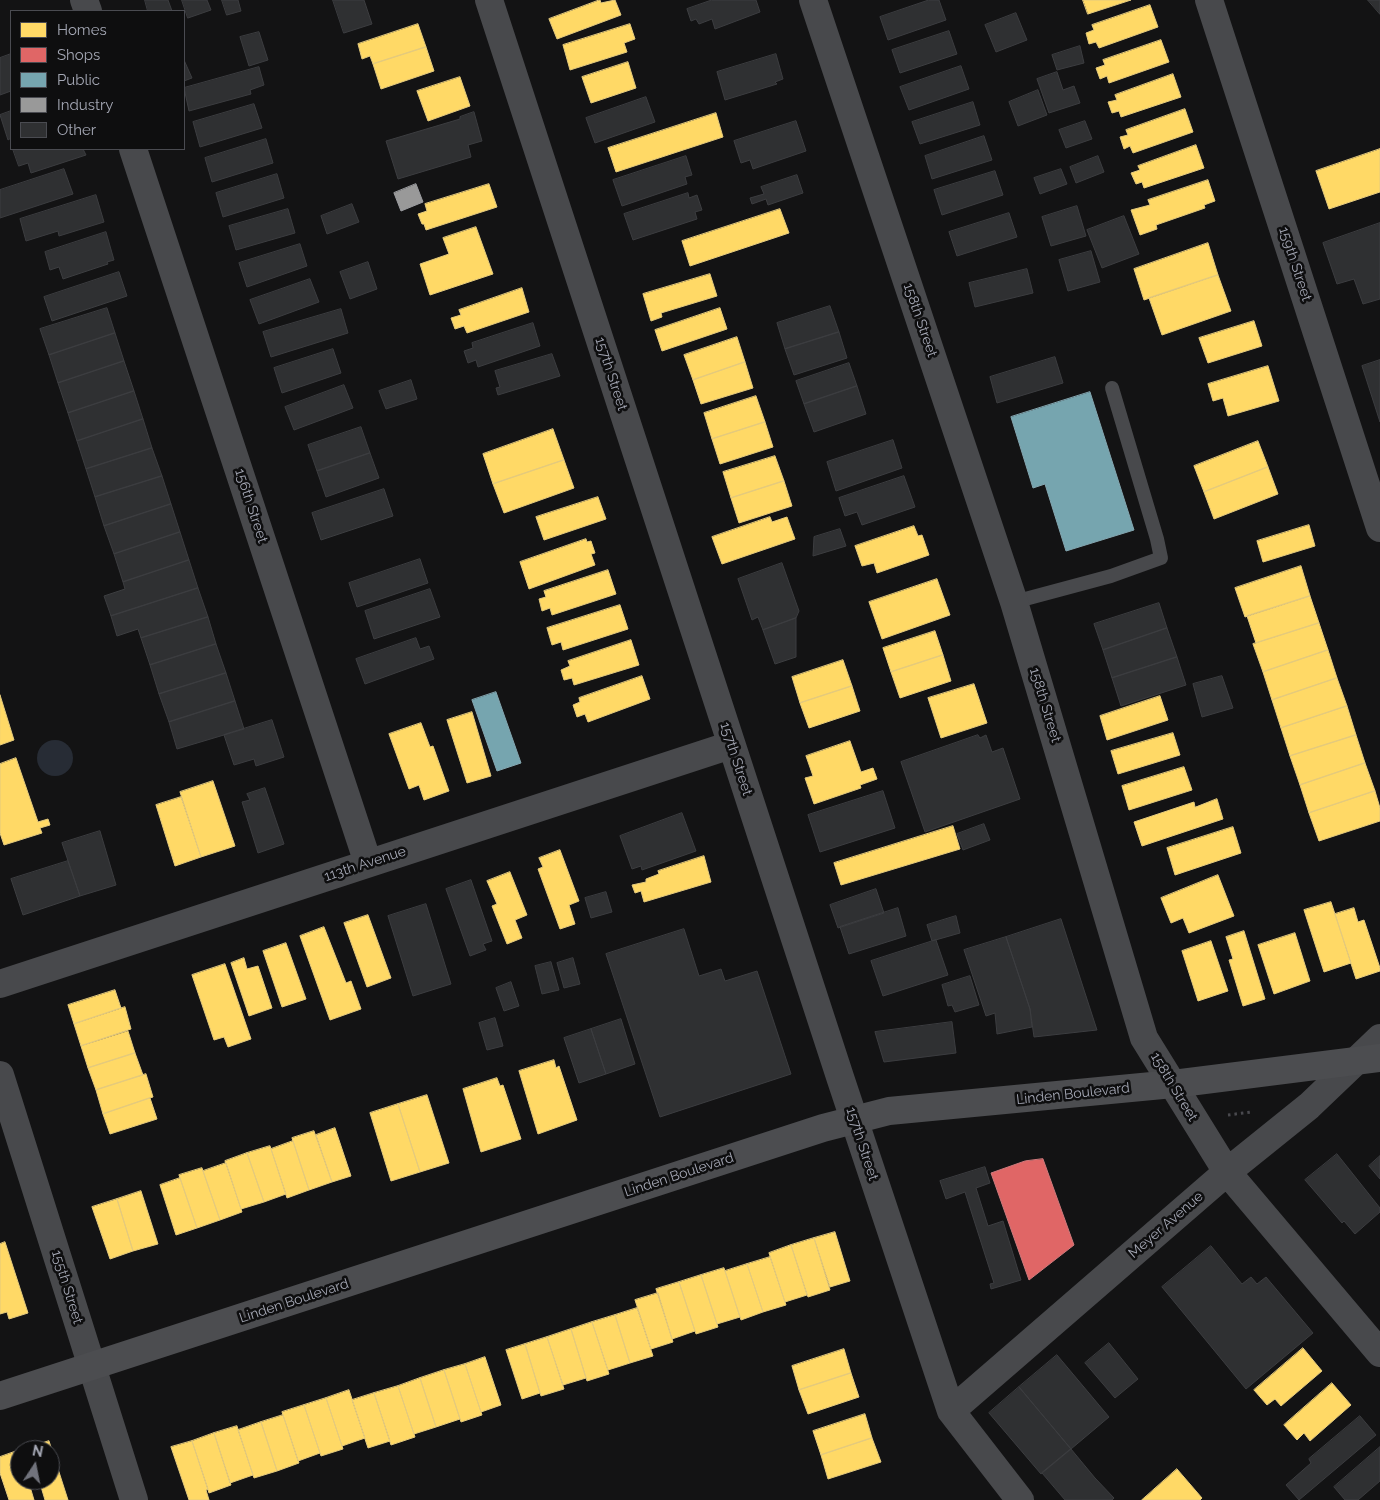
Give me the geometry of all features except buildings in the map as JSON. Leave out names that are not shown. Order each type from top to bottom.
[{"type":"main road","name":"Linden Boulevard","points":[[0,1396],[855,1120],[889,1111],[1173,1084],[1368,1060]]},
{"type":"street","name":"157th Street","points":[[489,0],[731,745],[951,1411],[1020,1500]]},
{"type":"street","name":"158th Street","points":[[813,0],[1014,602],[1144,1038],[1227,1172],[1380,1353]]},
{"type":"street","name":"159th Street","points":[[1209,0],[1380,528]]},
{"type":"street","name":"156th Street","points":[[133,150],[368,863]]},
{"type":"street","name":"113th Avenue","points":[[0,984],[731,745]]},
{"type":"street","name":"Meyer Avenue","points":[[951,1411],[1227,1172],[1368,1060],[1380,1038]]},
{"type":"street","name":"155th Street","points":[[0,1075],[134,1500]]},
{"type":"lane","points":[[1014,602],[1111,576],[1160,558],[1157,539],[1112,388]]},
{"type":"path","points":[[1225,1116],[1252,1112]]},
{"type":"shaded area","points":[[55,740],[67,746],[73,758],[67,770],[55,776],[43,770],[37,758],[43,746]]}]
